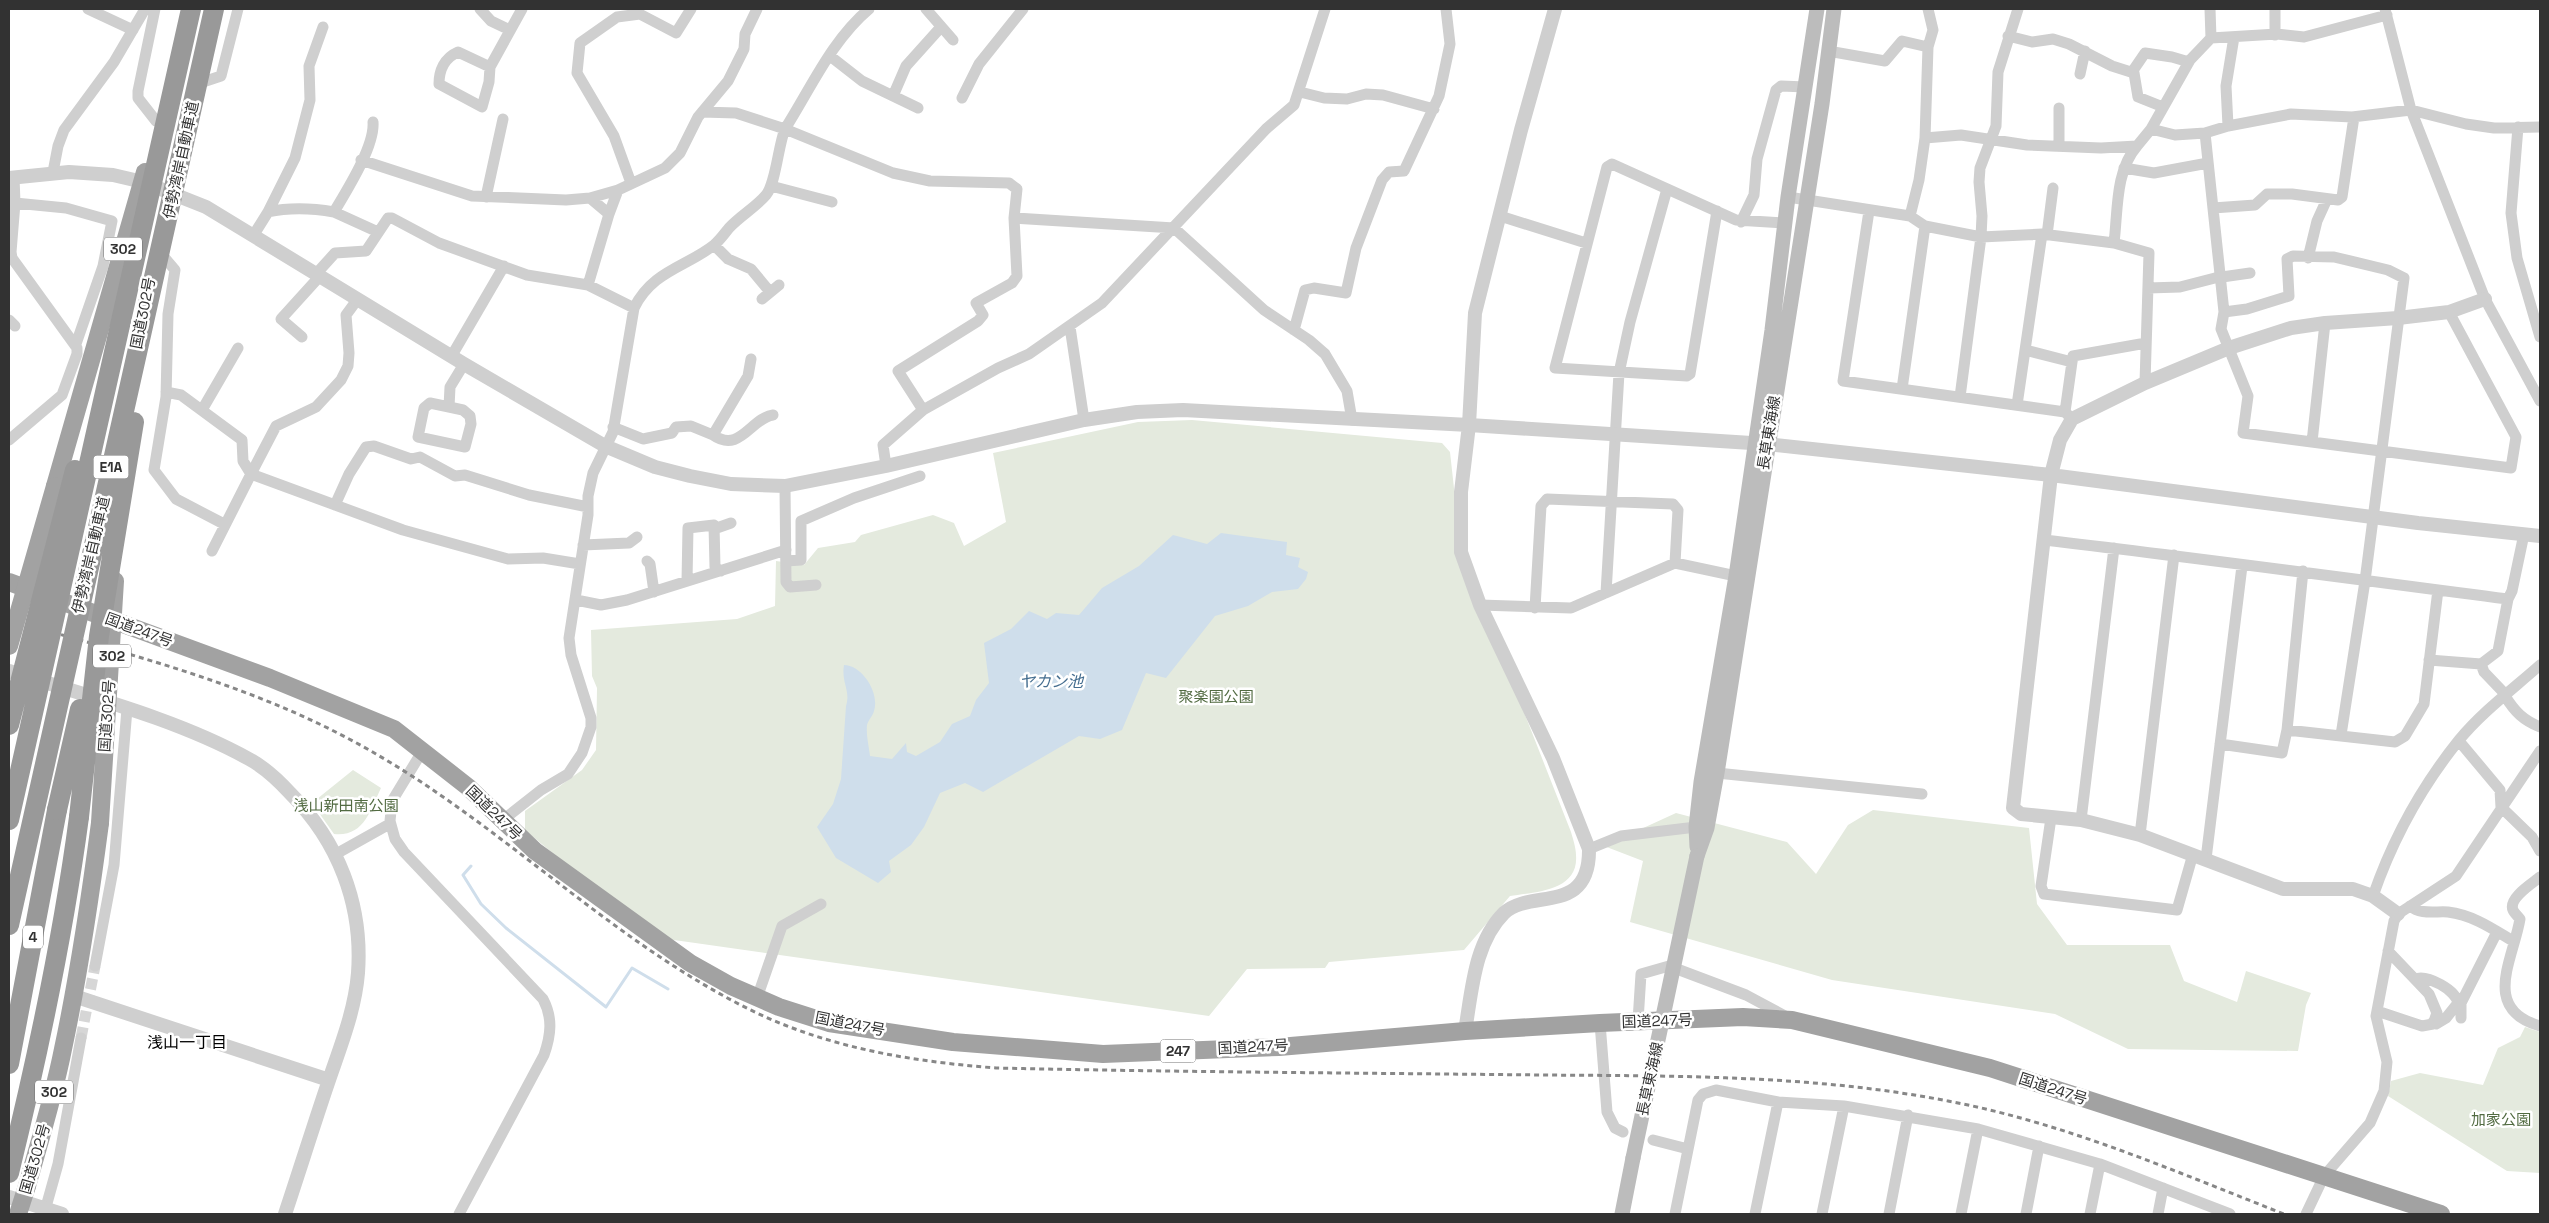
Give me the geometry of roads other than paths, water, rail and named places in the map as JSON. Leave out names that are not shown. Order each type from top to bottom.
[{"type":"highway","name":"302","points":[[9,646],[55,486],[110,267],[143,182],[181,9]]},
{"type":"highway","name":"伊勢湾岸自動車道","points":[[9,820],[160,151],[190,9]]},
{"type":"highway","name":"伊勢湾岸自動車道","points":[[9,926],[169,193],[212,9]]},
{"type":"highway","name":"国道302号","points":[[18,1214],[28,1186],[52,1101],[74,996],[100,823],[120,488],[137,340],[192,85],[212,9]]},
{"type":"highway","points":[[9,725],[160,151]]},
{"type":"highway","points":[[9,1172],[37,1059],[69,894],[99,636],[169,193]]},
{"type":"highway","name":"国道247号","points":[[9,582],[270,678],[394,729],[468,787],[535,852],[574,882],[690,963],[757,998],[828,1023],[953,1042],[1103,1054],[1279,1047],[1465,1031],[1638,1021],[1743,1017],[1792,1020],[1990,1068],[2441,1214]]},
{"type":"highway","name":"4","points":[[9,1064],[57,810],[107,585]]},
{"type":"main road","name":"長草東海線","points":[[1622,1214],[1697,856],[1707,828],[1717,773],[1761,444],[1788,197],[1817,9]]},
{"type":"main road","name":"長草東海線","points":[[1697,856],[1696,827],[1736,576],[1802,232],[1805,199],[1822,104],[1834,9]]},
{"type":"street","points":[[88,9],[133,30]]},
{"type":"street","points":[[53,172],[58,146],[64,130],[114,62],[145,9]]},
{"type":"street","points":[[155,9],[138,98],[156,121]]},
{"type":"street","points":[[192,85],[222,76],[238,9]]},
{"type":"street","points":[[480,9],[491,21],[510,30]]},
{"type":"street","points":[[490,67],[458,52],[452,54],[441,68],[439,84],[482,107],[489,82],[490,67],[522,9]]},
{"type":"street","points":[[631,183],[614,136],[577,73],[576,66],[580,43],[617,17],[633,10],[676,33],[691,9]]},
{"type":"street","points":[[361,160],[465,194],[486,197],[566,200],[590,198],[618,190],[665,168],[680,153],[702,112],[728,81],[744,49],[745,34],[757,9]]},
{"type":"street","points":[[503,820],[541,790],[568,774],[576,765],[588,737],[591,718],[569,647],[570,626],[576,600],[593,473],[613,427],[634,308],[638,300],[668,270],[714,245],[729,228],[767,194],[771,186],[780,142],[786,129],[830,56],[849,29],[869,9]]},
{"type":"street","points":[[926,9],[953,40]]},
{"type":"street","points":[[962,98],[979,64],[1023,9]]},
{"type":"street","points":[[886,466],[883,445],[923,410],[998,368],[1029,354],[1102,303],[1266,129],[1294,104],[1300,92],[1325,9]]},
{"type":"street","points":[[1294,330],[1305,290],[1314,288],[1346,293],[1356,248],[1382,180],[1389,172],[1404,171],[1434,109],[1450,44],[1446,9]]},
{"type":"street","points":[[1465,1031],[1475,972],[1488,934],[1506,911],[1519,905],[1566,894],[1585,875],[1589,861],[1589,849],[1553,758],[1480,605],[1461,552],[1461,492],[1469,425],[1475,313],[1555,9]]},
{"type":"street","points":[[1910,216],[1919,180],[1924,138],[1928,47],[1933,30],[1928,9]]},
{"type":"street","points":[[1960,397],[1981,237],[1982,216],[1979,182],[1989,140],[1996,126],[1998,72],[2018,9]]},
{"type":"street","points":[[2114,243],[2127,157],[2151,129],[2189,62],[2210,38],[2210,9]]},
{"type":"street","points":[[2275,9],[2275,35]]},
{"type":"street","points":[[2210,38],[2275,35],[2304,37],[2320,34],[2386,12],[2411,110],[2485,299],[2540,401]]},
{"type":"street","points":[[893,96],[906,66],[941,26]]},
{"type":"street","points":[[253,236],[268,212],[295,158],[310,100],[309,66],[323,27]]},
{"type":"street","points":[[2008,36],[2032,42],[2053,39],[2085,51],[2112,66],[2132,72]]},
{"type":"street","points":[[2228,126],[2226,86],[2234,37]]},
{"type":"street","points":[[1828,51],[1885,61],[1902,41],[1928,47]]},
{"type":"street","points":[[2080,74],[2085,51]]},
{"type":"street","points":[[2163,107],[2138,97],[2132,72],[2145,53],[2189,62]]},
{"type":"street","points":[[830,56],[862,81],[918,108]]},
{"type":"street","points":[[1741,222],[1754,195],[1757,159],[1776,90],[1780,86],[1806,87]]},
{"type":"street","points":[[1300,92],[1324,98],[1347,99],[1366,94],[1383,95],[1434,109]]},
{"type":"street","points":[[2059,108],[2059,145]]},
{"type":"street","points":[[2151,129],[2175,135],[2206,133],[2228,126],[2291,114],[2354,117],[2411,110],[2466,124],[2494,128],[2540,127]]},
{"type":"street","points":[[702,112],[736,113],[786,129],[857,156],[893,173],[930,181],[1009,183],[1017,189],[1014,218],[1017,276],[1012,283],[976,303],[983,315],[978,321],[898,371],[923,410]]},
{"type":"street","points":[[2212,208],[2255,205],[2267,194],[2338,200],[2342,197],[2354,117]]},
{"type":"street","points":[[486,197],[503,119]]},
{"type":"street","points":[[334,212],[352,183],[374,133],[373,122]]},
{"type":"street","points":[[2518,127],[2511,213],[2517,258],[2540,337]]},
{"type":"street","points":[[2206,133],[2212,208],[2224,312],[2221,329],[2248,396],[2242,433],[2511,468],[2516,437],[2450,312]]},
{"type":"street","points":[[1924,138],[1960,135],[2027,145],[2101,148],[2136,146]]},
{"type":"street","points":[[2124,168],[2154,173],[2208,163]]},
{"type":"street","points":[[1717,211],[1690,374],[1687,376],[1619,373],[1555,368],[1607,167],[1612,164],[1667,190],[1717,211],[1741,222],[1785,223]]},
{"type":"street","points":[[76,344],[12,258],[15,203],[12,178],[53,172],[113,175],[143,182],[206,207],[451,357],[605,446],[674,473],[731,484],[785,486],[886,466],[1084,420],[1162,410],[1469,425],[1761,444],[2051,475],[2540,536]]},
{"type":"street","points":[[771,186],[832,202]]},
{"type":"street","points":[[2017,405],[2053,188]]},
{"type":"street","points":[[588,285],[618,190]]},
{"type":"street","points":[[1606,593],[1617,435],[1619,373],[1630,322],[1667,190]]},
{"type":"street","points":[[1788,197],[1910,216],[1926,226],[1981,237],[2044,235],[2114,243],[2149,253],[2145,383]]},
{"type":"street","points":[[590,198],[609,214]]},
{"type":"street","points":[[2308,258],[2317,220],[2327,199]]},
{"type":"street","points":[[9,440],[62,394],[77,354],[76,344],[110,267],[112,221],[66,208],[15,203]]},
{"type":"street","points":[[268,212],[283,209],[309,208],[334,212],[378,232]]},
{"type":"street","points":[[1869,211],[1842,381],[2017,405],[2069,416],[2229,348],[2291,328],[2325,322],[2398,318],[2450,312],[2485,299]]},
{"type":"street","points":[[1500,216],[1586,243]]},
{"type":"street","points":[[302,337],[281,319],[335,253],[366,251],[388,218],[392,218],[439,243],[527,275],[588,285],[634,308]]},
{"type":"street","points":[[1014,218],[1174,228],[1264,310],[1325,354],[1347,391],[1352,420]]},
{"type":"street","points":[[1902,389],[1926,226]]},
{"type":"street","points":[[714,245],[728,259],[751,268],[770,292]]},
{"type":"street","points":[[156,247],[175,270],[168,314],[166,392],[154,470],[176,500],[224,524]]},
{"type":"street","points":[[2224,312],[2247,309],[2289,296],[2287,259],[2293,256],[2308,258],[2334,257],[2388,270],[2404,278],[2365,581],[2341,735]]},
{"type":"street","points":[[451,357],[504,266]]},
{"type":"street","points":[[110,267],[151,275]]},
{"type":"street","points":[[2148,288],[2180,287],[2250,273]]},
{"type":"street","points":[[212,551],[224,524],[276,426],[316,407],[341,380],[348,366],[349,353],[346,315],[357,300]]},
{"type":"street","points":[[2312,442],[2325,322]]},
{"type":"street","points":[[1070,327],[1084,420]]},
{"type":"street","points":[[2146,343],[2073,356],[2069,416],[2060,440],[2051,475],[2014,808],[2021,814],[2081,820],[2140,835],[2200,856],[2283,889],[2353,889],[2373,896],[2398,914]]},
{"type":"street","points":[[202,410],[238,348]]},
{"type":"street","points":[[2025,350],[2072,362]]},
{"type":"street","points":[[713,435],[748,376],[751,359]]},
{"type":"street","points":[[449,407],[450,387],[464,364]]},
{"type":"street","points":[[166,392],[181,395],[242,440],[243,461],[251,474],[403,530],[508,559],[543,558],[580,564]]},
{"type":"street","points":[[430,403],[449,407],[463,410],[470,416],[471,424],[465,448],[418,436],[424,408],[430,403]]},
{"type":"street","points":[[613,427],[643,438],[672,432],[676,427],[692,426],[724,441],[736,439],[770,416],[773,416]]},
{"type":"street","points":[[335,505],[349,474],[366,446],[374,446],[411,458],[420,457],[455,476],[465,475],[529,495],[588,507]]},
{"type":"street","points":[[576,600],[601,605],[627,600],[721,571],[786,555],[801,560],[801,521],[854,498],[920,476]]},
{"type":"street","points":[[785,486],[786,582],[790,587],[816,585]]},
{"type":"street","points":[[1535,608],[1541,506],[1547,499],[1673,504],[1678,510],[1675,563]]},
{"type":"street","points":[[714,529],[731,523]]},
{"type":"street","points":[[687,581],[688,528],[714,525],[715,567],[721,571]]},
{"type":"street","points":[[2429,660],[2480,664],[2498,651],[2508,599],[2512,591],[2524,534]]},
{"type":"street","points":[[583,545],[629,543],[637,537]]},
{"type":"street","points":[[2044,540],[2174,555],[2242,566],[2303,571],[2365,581],[2508,599]]},
{"type":"street","points":[[2081,820],[2114,548]]},
{"type":"street","points":[[2140,835],[2174,555]]},
{"type":"street","points":[[647,561],[650,564],[654,592]]},
{"type":"street","points":[[1480,605],[1572,608],[1675,563],[1736,576]]},
{"type":"street","points":[[2051,818],[2041,886],[2044,894],[2177,910],[2200,856],[2220,744],[2242,566]]},
{"type":"street","points":[[2220,744],[2282,753],[2288,730],[2303,571]]},
{"type":"street","points":[[2288,730],[2395,742],[2405,736],[2424,704],[2438,590]]},
{"type":"street","points":[[2480,664],[2484,672],[2506,696],[2516,713],[2526,721],[2540,727]]},
{"type":"street","points":[[2373,896],[2383,867],[2418,799],[2459,741],[2540,666]]},
{"type":"street","points":[[9,671],[128,709],[251,760],[281,784],[310,813],[336,854],[342,866],[354,906],[359,938],[358,974],[347,1029],[285,1214]]},
{"type":"street","points":[[95,966],[114,865],[128,709]]},
{"type":"street","points":[[2459,741],[2500,790],[2501,807],[2532,837],[2540,852]]},
{"type":"street","points":[[423,750],[392,801],[391,826],[395,839],[404,852],[543,999],[548,1008],[551,1023],[550,1039],[544,1055],[459,1214]]},
{"type":"street","points":[[2306,1214],[2324,1176],[2370,1123],[2384,1091],[2387,1062],[2376,1016],[2394,921],[2398,914],[2456,876],[2501,807],[2539,756]]},
{"type":"street","points":[[1717,773],[1922,794]]},
{"type":"street","points":[[336,854],[386,826],[391,826]]},
{"type":"street","points":[[1589,849],[1621,836],[1696,827]]},
{"type":"street","points":[[2540,877],[2514,900],[2513,911],[2520,919],[2513,941],[2511,958],[2504,974],[2509,1006],[2517,1016],[2540,1026]]},
{"type":"street","points":[[757,998],[782,926],[821,904]]},
{"type":"street","points":[[2410,906],[2415,911],[2449,912],[2464,916],[2513,941]]},
{"type":"street","points":[[2377,1011],[2422,1026],[2433,1022],[2436,1024],[2446,1018],[2460,1003],[2497,932]]},
{"type":"street","points":[[2388,951],[2415,979],[2435,1004],[2437,1013],[2433,1022]]},
{"type":"street","points":[[1638,1021],[1641,974],[1669,966],[1746,995],[1792,1020]]},
{"type":"street","points":[[2415,979],[2422,978],[2455,993],[2460,1003],[2461,1018]]},
{"type":"street","points":[[74,996],[329,1080]]},
{"type":"street","points":[[1600,1023],[1607,1112],[1615,1128],[1624,1132]]},
{"type":"street","points":[[45,1212],[58,1164],[81,1038]]},
{"type":"street","points":[[1675,1214],[1698,1100],[1704,1094],[1716,1090],[1778,1102],[1844,1106],[1908,1115],[1978,1129],[2100,1164],[2230,1214]]},
{"type":"street","points":[[1755,1214],[1778,1102]]},
{"type":"street","points":[[1822,1214],[1844,1106]]},
{"type":"street","points":[[1889,1214],[1908,1115]]},
{"type":"street","points":[[1961,1214],[1978,1129]]},
{"type":"street","points":[[1653,1140],[1688,1149]]},
{"type":"street","points":[[2026,1214],[2039,1146]]},
{"type":"street","points":[[2090,1214],[2100,1164]]},
{"type":"street","points":[[2158,1214],[2163,1188]]},
{"type":"street","points":[[9,1197],[45,1212],[62,1214]]},
{"type":"water","name":"ヤカン池","points":[[1221,533],[1287,542],[1286,555],[1300,558],[1298,567],[1308,572],[1306,579],[1298,589],[1272,592],[1248,606],[1215,616],[1166,678],[1146,673],[1122,730],[1100,739],[1079,736],[983,792],[965,783],[940,793],[924,827],[911,845],[889,861],[891,872],[878,883],[836,858],[817,827],[833,804],[841,779],[847,700],[843,671],[844,665],[851,666],[863,675],[868,681],[874,696],[874,711],[867,725],[870,756],[892,759],[906,743],[907,752],[916,756],[940,742],[952,724],[970,716],[976,700],[989,683],[984,643],[1011,629],[1029,611],[1047,619],[1056,613],[1079,615],[1102,588],[1139,566],[1173,535],[1207,544]]},
{"type":"waterway","points":[[471,866],[463,875],[481,904],[506,928],[606,1007],[632,968],[668,989]]},
{"type":"tunnel","points":[[81,1038],[95,966]]},
{"type":"railway","points":[[9,620],[197,675],[288,710],[333,730],[376,754],[467,814],[598,913],[688,975],[766,1017],[798,1030],[862,1049],[928,1061],[996,1068],[1695,1077],[1847,1086],[1898,1092],[1948,1101],[1992,1110],[2034,1122],[2077,1135],[2160,1165],[2284,1214]]},
{"type":"district","name":"浅山一丁目","points":[[187,1042]]},
{"type":"park label","name":"聚楽園公園","points":[[1216,697]]},
{"type":"park label","name":"浅山新田南公園","points":[[346,806]]},
{"type":"park label","name":"加家公園","points":[[2501,1120]]}]
